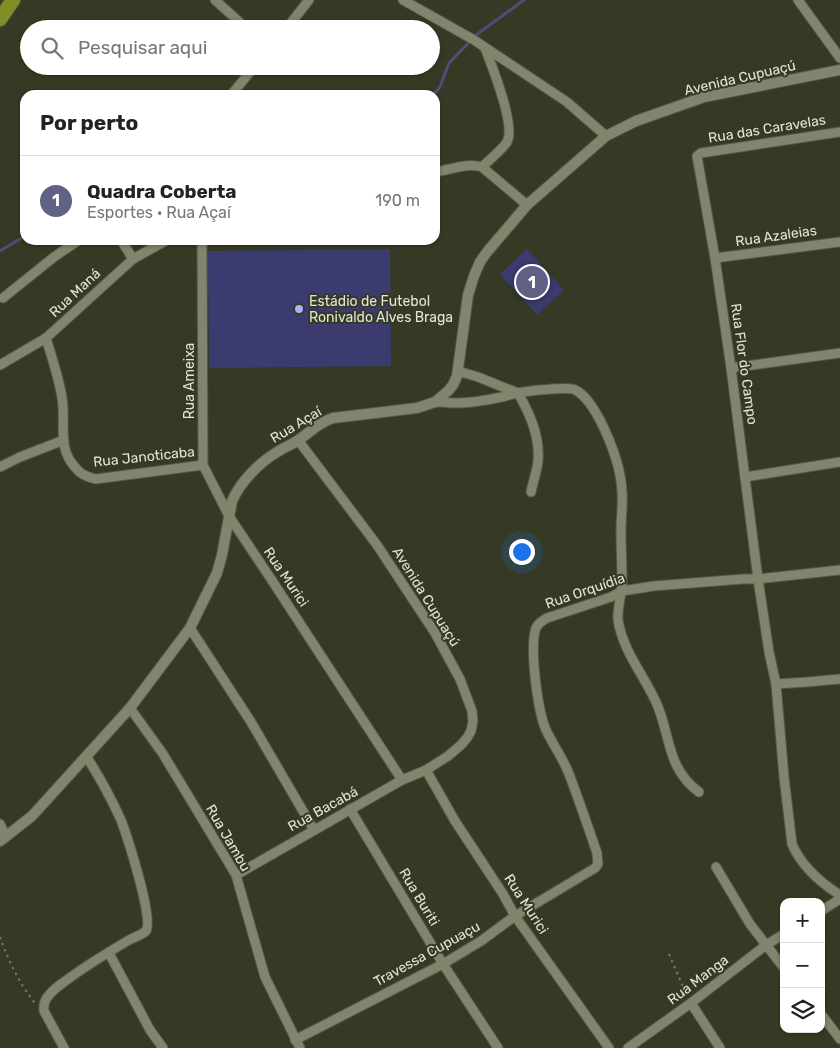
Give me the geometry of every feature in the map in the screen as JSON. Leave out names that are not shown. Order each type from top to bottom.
[{"type":"highway","points":[[0,19],[13,0]]},
{"type":"street","points":[[293,20],[308,0]]},
{"type":"street","points":[[403,0],[438,20]]},
{"type":"street","points":[[798,0],[840,58]]},
{"type":"street","points":[[219,1],[238,20]]},
{"type":"street","points":[[440,21],[474,40],[567,102],[606,136]]},
{"type":"street","points":[[482,167],[508,140],[509,131],[508,119],[485,48]]},
{"type":"street","name":"Avenida Cupuaçú","points":[[527,205],[606,136],[636,121],[704,97],[840,70]]},
{"type":"street","points":[[235,90],[248,75]]},
{"type":"street","name":"Rua das Caravelas","points":[[698,154],[840,132]]},
{"type":"street","name":"Rua Flor do Campo","points":[[698,154],[697,158],[715,258],[731,368],[758,579],[776,684],[792,844],[796,854],[812,872],[830,889],[840,895]]},
{"type":"street","points":[[440,171],[477,165],[482,167],[527,205]]},
{"type":"street","name":"Rua Açaí","points":[[3,839],[32,816],[130,708],[190,628],[217,573],[232,500],[253,471],[275,453],[298,440],[319,424],[333,418],[417,408],[435,402],[453,385],[458,371],[468,295],[474,276],[487,252],[527,205]]},
{"type":"street","name":"Rua Azaleias","points":[[715,258],[840,242]]},
{"type":"street","points":[[3,298],[72,245]]},
{"type":"street","points":[[123,245],[133,259]]},
{"type":"street","name":"Rua Maná","points":[[0,365],[46,338],[133,259],[158,245]]},
{"type":"street","name":"Rua Ameixa","points":[[202,245],[203,465],[229,516]]},
{"type":"street","name":"Rua Janoticaba","points":[[46,338],[62,398],[64,449],[78,471],[85,476],[96,479],[203,465]]},
{"type":"street","points":[[731,368],[840,353]]},
{"type":"street","points":[[458,371],[518,393],[531,417],[538,445],[538,462],[531,492]]},
{"type":"street","points":[[435,402],[464,403],[518,393],[572,388],[582,394],[596,413],[615,454],[620,474],[622,492],[622,592],[618,617],[624,640],[630,656],[656,702],[676,764],[689,784],[699,792]]},
{"type":"street","points":[[0,467],[64,440]]},
{"type":"street","name":"Avenida Cupuaçú","points":[[298,440],[377,545],[435,633],[460,678],[472,711],[473,721],[471,730],[468,738],[461,745],[426,770]]},
{"type":"street","points":[[745,477],[840,462]]},
{"type":"street","name":"Rua Murici","points":[[229,516],[402,780]]},
{"type":"street","name":"Rua Orquídia","points":[[595,868],[598,864],[597,853],[567,768],[546,730],[540,712],[535,677],[534,639],[539,623],[547,618],[622,592],[654,586],[758,579],[840,570]]},
{"type":"street","points":[[190,628],[251,722],[314,830]]},
{"type":"street","points":[[776,684],[840,679]]},
{"type":"street","name":"Rua Jambu","points":[[130,708],[163,754],[236,875],[265,977],[297,1044]]},
{"type":"street","points":[[64,1048],[44,1011],[43,1006],[48,995],[74,974],[132,938],[144,933],[148,924],[144,898],[129,844],[102,782],[86,756]]},
{"type":"street","name":"Rua Murici","points":[[426,770],[455,821],[516,916],[609,1048]]},
{"type":"street","name":"Rua Bacabá","points":[[236,875],[402,780],[426,770]]},
{"type":"street","name":"Rua Buriti","points":[[350,809],[493,1047]]},
{"type":"street","points":[[0,824],[3,839]]},
{"type":"street","points":[[716,867],[750,924],[780,963]]},
{"type":"street","name":"Travessa Cupuaçu","points":[[297,1044],[443,964],[481,941],[516,916],[595,868]]},
{"type":"street","points":[[825,908],[840,899]]},
{"type":"street","name":"Rua Manga","points":[[628,1048],[780,936]]},
{"type":"street","points":[[109,953],[150,1030],[163,1048]]},
{"type":"street","points":[[691,1003],[720,1048]]},
{"type":"street","points":[[825,1019],[840,1039]]},
{"type":"path","points":[[0,937],[26,993],[44,1011]]},
{"type":"path","points":[[669,954],[691,1003]]},
{"type":"shaded area","name":"Estádio de Futebol Ronivaldo Alves Braga","points":[[390,249],[391,366],[209,368],[208,251]]},
{"type":"shaded area","points":[[527,249],[564,290],[537,315],[500,274]]},
{"type":"waterway","points":[[437,90],[449,63],[476,35],[524,0]]},
{"type":"waterway","points":[[0,251],[20,239]]},
{"type":"place","name":"Quadra Coberta","points":[[532,282]]},
{"type":"place","name":"Estádio de Futebol Ronivaldo Alves Braga","points":[[299,309]]}]
